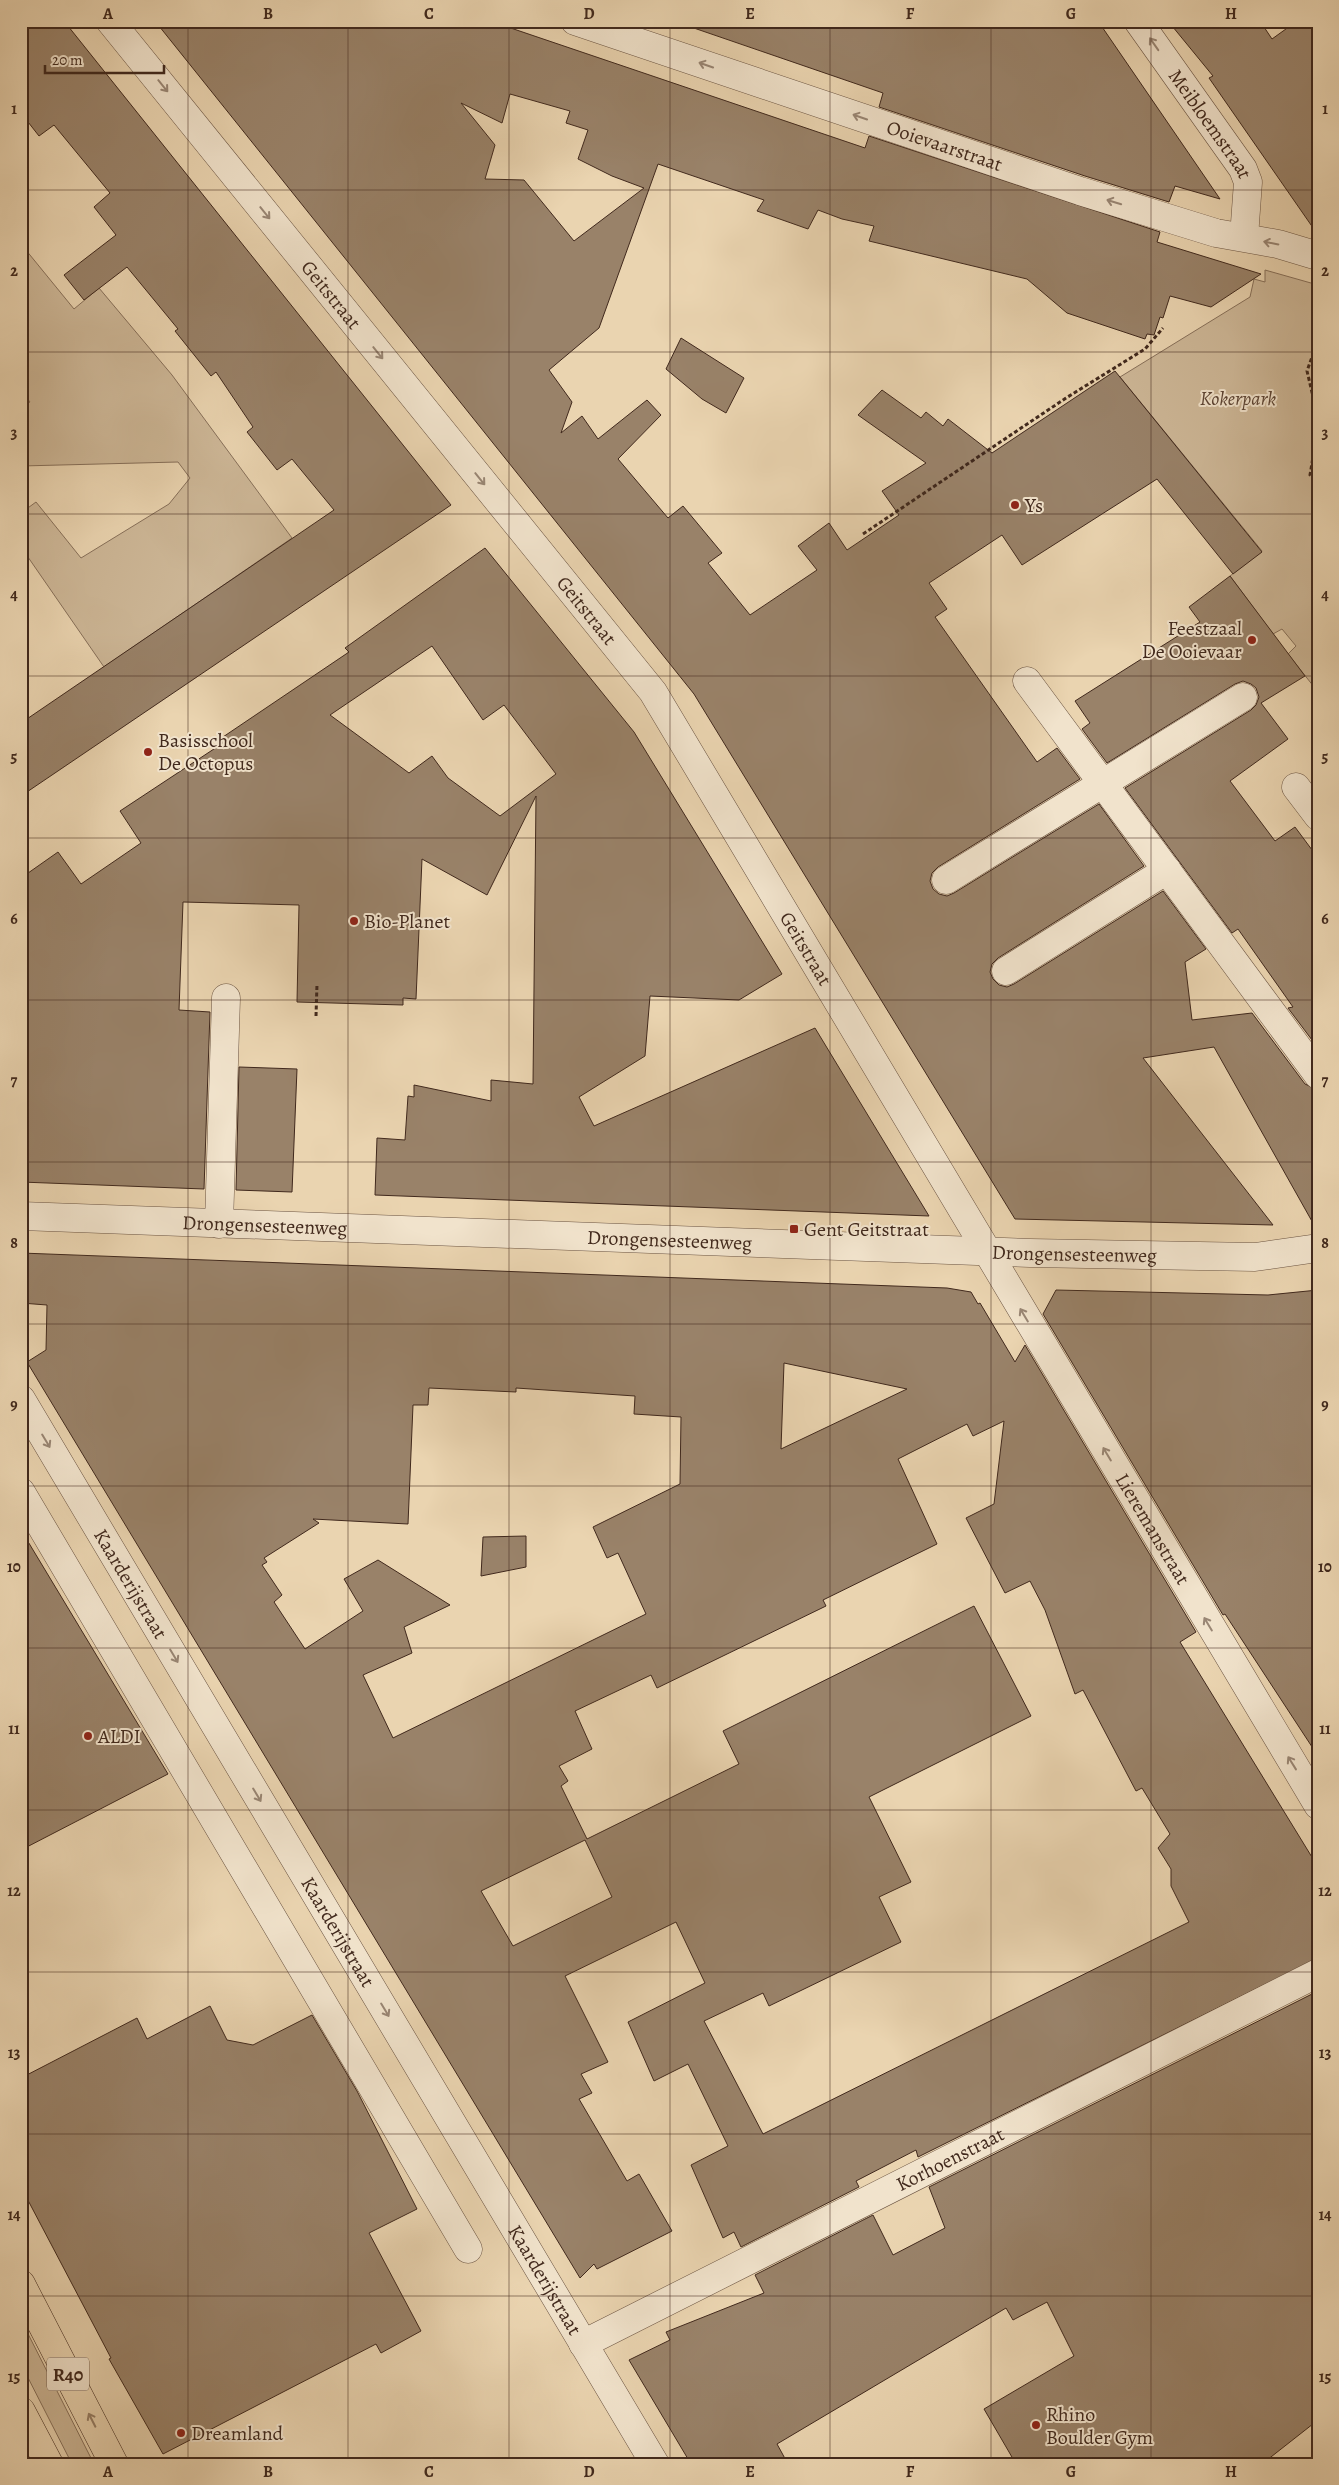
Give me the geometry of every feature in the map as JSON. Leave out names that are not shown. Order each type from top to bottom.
[{"type":"main road","name":"R40","points":[[21,2284],[114,2464]]},
{"type":"main road","points":[[21,2411],[49,2464]]},
{"type":"street","name":"Geitstraat","points":[[110,21],[653,692],[986,1252]]},
{"type":"street","name":"Ooievaarstraat","points":[[575,21],[1080,191],[1216,233],[1278,244],[1318,256]]},
{"type":"street","name":"Meibloemstraat","points":[[1138,21],[1243,169],[1248,182],[1244,238]]},
{"type":"street","points":[[1027,681],[1318,1075]]},
{"type":"street","points":[[946,880],[1102,782],[1243,697]]},
{"type":"street","points":[[1296,787],[1318,816]]},
{"type":"street","points":[[1006,971],[1167,870]]},
{"type":"street","points":[[219,1224],[226,998]]},
{"type":"street","name":"Drongensesteenweg","points":[[21,1216],[986,1252],[1255,1257],[1318,1248]]},
{"type":"street","name":"Lieremanstraat","points":[[986,1252],[1318,1805]]},
{"type":"street","name":"Kaarderijstraat","points":[[21,1399],[655,2464]]},
{"type":"street","points":[[21,1492],[468,2249]]},
{"type":"street","name":"Korhoenstraat","points":[[583,2344],[1318,1973]]},
{"type":"path","points":[[863,534],[1066,398],[1145,349],[1163,328]]},
{"type":"path","points":[[1318,340],[1307,371],[1318,418]]},
{"type":"path","points":[[1318,428],[1310,475],[1318,485]]},
{"type":"path","points":[[316,1016],[317,984]]},
{"type":"green space","points":[[21,244],[74,309],[99,288],[172,375],[292,538],[104,667],[21,547],[21,513],[36,502],[81,558],[169,504],[190,478],[178,462],[21,466],[21,407],[30,402],[21,390]]},
{"type":"green space","name":"Kokerpark","points":[[1265,270],[1318,285],[1318,692],[1288,654],[1296,646],[1282,629],[1273,634],[1230,576],[1262,551],[1120,377],[1250,297],[1254,279],[1265,282]]},
{"type":"green space","points":[[21,2320],[94,2464],[72,2464],[21,2364]]},
{"type":"building","points":[[21,21],[64,21],[451,505],[21,796],[21,723],[334,510],[292,459],[277,470],[247,432],[253,427],[216,372],[211,376],[175,331],[178,329],[127,267],[84,300],[64,275],[116,235],[94,207],[110,193],[54,125],[39,136],[21,113]]},
{"type":"building","points":[[155,21],[490,21],[865,148],[869,136],[1160,232],[1157,242],[1261,274],[1211,307],[1170,296],[1163,318],[1160,317],[1154,335],[1147,334],[1145,339],[1067,313],[1027,279],[869,241],[874,226],[842,219],[818,210],[808,229],[757,211],[764,200],[658,164],[599,328],[549,370],[572,402],[561,433],[582,416],[598,439],[647,400],[661,415],[618,459],[668,518],[683,506],[722,553],[708,563],[750,615],[817,570],[798,546],[829,523],[847,550],[899,515],[882,491],[926,463],[858,415],[882,390],[921,418],[926,412],[943,426],[948,419],[992,453],[1115,371],[1262,552],[1233,574],[1157,479],[1022,565],[1002,535],[929,583],[947,609],[935,617],[1037,762],[1057,748],[1080,779],[938,867],[932,873],[930,881],[933,889],[939,894],[947,896],[954,893],[1099,804],[1144,866],[998,958],[992,964],[990,972],[993,979],[999,985],[1007,987],[1014,984],[1163,891],[1206,949],[1185,962],[1192,1020],[1252,1013],[1305,1084],[1318,1090],[1318,1232],[1214,1047],[1143,1058],[1273,1225],[1015,1219],[694,694]],"holes":[[[510,94],[570,111],[566,123],[588,130],[578,159],[612,176],[644,188],[574,241],[524,180],[485,179],[495,145],[461,103],[502,123]]]},
{"type":"building","points":[[689,21],[1098,21],[1220,199],[1175,186],[1169,202],[879,107],[883,93],[688,26]]},
{"type":"building","points":[[1168,21],[1260,21],[1272,39],[1297,21],[1318,21],[1318,235],[1209,78],[1213,76]]},
{"type":"building","points":[[681,338],[744,378],[726,413],[702,399],[666,369]]},
{"type":"building","points":[[485,548],[634,732],[782,974],[739,1000],[650,996],[645,1056],[579,1097],[594,1126],[815,1028],[929,1216],[375,1195],[377,1138],[405,1140],[408,1096],[414,1097],[414,1085],[491,1101],[491,1080],[533,1084],[536,796],[487,895],[422,859],[416,999],[403,998],[403,1005],[297,1002],[299,905],[183,902],[179,1010],[210,1012],[204,1189],[21,1182],[21,878],[58,852],[81,884],[141,843],[120,811],[223,743],[220,739],[349,652],[345,648]],"holes":[[[432,646],[483,720],[504,705],[556,774],[500,816],[448,778],[432,756],[409,773],[330,715]]]},
{"type":"building","points":[[1230,576],[1305,676],[1261,703],[1288,739],[1230,781],[1275,841],[1295,827],[1318,858],[1318,1048],[1288,1008],[1293,1007],[1238,929],[1232,933],[1125,788],[1251,710],[1256,705],[1259,697],[1256,688],[1243,681],[1235,684],[1107,763],[1082,729],[1090,723],[1075,701],[1200,622],[1189,607]]},
{"type":"building","points":[[239,1067],[297,1069],[292,1192],[236,1190]]},
{"type":"building","points":[[21,1253],[947,1288],[971,1292],[978,1304],[980,1303],[1015,1362],[1025,1345],[1196,1632],[1180,1642],[1318,1867],[1318,1958],[918,2157],[916,2150],[856,2181],[859,2187],[741,2247],[734,2232],[723,2238],[691,2165],[728,2146],[688,2064],[654,2081],[628,2022],[705,1983],[676,1922],[565,1976],[608,2062],[581,2074],[592,2093],[579,2099],[627,2181],[639,2174],[672,2231],[597,2269],[594,2264],[580,2278],[27,1362],[46,1350],[47,1305],[21,1303]],"holes":[[[784,1363],[907,1389],[781,1449]],[[429,1388],[516,1392],[516,1388],[635,1396],[634,1414],[681,1417],[680,1484],[593,1527],[607,1558],[618,1553],[646,1614],[393,1738],[363,1675],[412,1653],[404,1627],[450,1605],[378,1560],[344,1579],[363,1611],[305,1649],[274,1602],[282,1595],[262,1565],[267,1562],[264,1558],[319,1523],[313,1519],[408,1524],[413,1405],[428,1405]],[[1004,1421],[994,1504],[966,1518],[1005,1593],[1030,1581],[1045,1610],[1075,1694],[1083,1690],[1136,1791],[1142,1788],[1170,1834],[1158,1848],[1171,1869],[1171,1886],[1189,1922],[763,2134],[704,2021],[763,1993],[769,2006],[901,1942],[879,1897],[911,1882],[869,1797],[1031,1716],[974,1606],[723,1731],[739,1764],[587,1839],[561,1786],[568,1781],[559,1766],[592,1749],[575,1711],[651,1675],[657,1688],[826,1606],[823,1600],[937,1544],[898,1459],[967,1424],[973,1436]],[[585,1840],[612,1897],[513,1946],[481,1891]]]},
{"type":"building","points":[[1056,1290],[1268,1295],[1318,1290],[1318,1756],[1225,1614],[1223,1615],[1043,1314]]},
{"type":"building","points":[[21,1530],[168,1774],[21,1850]]},
{"type":"building","points":[[526,1536],[526,1567],[481,1576],[483,1537]]},
{"type":"building","points":[[1318,1991],[1318,2420],[1262,2464],[1016,2464],[984,2409],[1074,2356],[1047,2302],[1013,2320],[1006,2308],[777,2444],[788,2464],[691,2464],[629,2360],[670,2340],[666,2332],[764,2293],[755,2275],[873,2215],[893,2255],[945,2228],[929,2187]]},
{"type":"building","points":[[210,2006],[227,2040],[253,2045],[312,2015],[357,2091],[417,2209],[369,2233],[421,2331],[381,2353],[376,2344],[163,2454],[109,2359],[111,2358],[21,2187],[21,2078],[137,2018],[147,2039]]},
{"type":"place","name":"Ys","points":[[1015,505]]},
{"type":"place","name":"Feestzaal De Ooievaar","points":[[1252,640]]},
{"type":"place","name":"Basisschool De Octopus","points":[[148,752]]},
{"type":"place","name":"Bio-Planet","points":[[354,921]]},
{"type":"place","name":"Gent Geitstraat","points":[[794,1229]]},
{"type":"place","name":"ALDI","points":[[88,1736]]},
{"type":"place","name":"Rhino Boulder Gym","points":[[1036,2425]]},
{"type":"place","name":"Dreamland","points":[[181,2433]]}]
